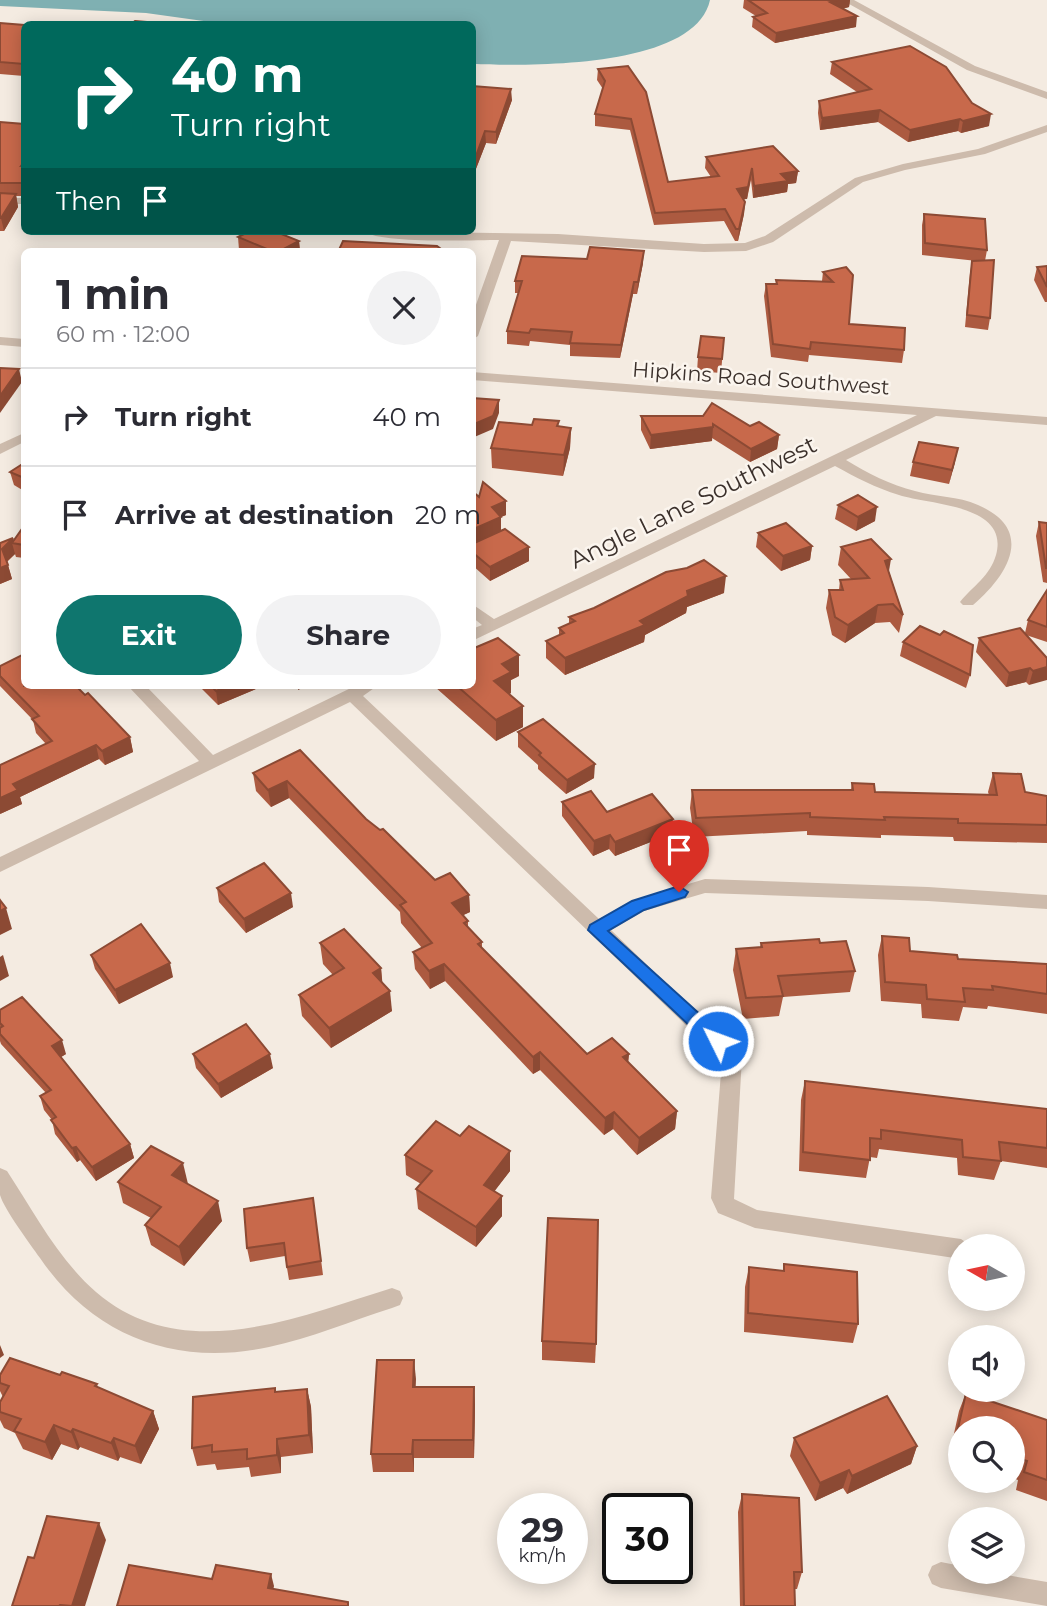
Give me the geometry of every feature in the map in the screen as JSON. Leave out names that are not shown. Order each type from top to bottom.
[{"type":"street","points":[[846,0],[971,68],[1047,96]]},
{"type":"street","points":[[395,235],[746,247],[769,239],[859,180],[903,167],[981,152],[1047,128]]},
{"type":"street","points":[[0,201],[21,201]]},
{"type":"street","points":[[476,325],[506,237]]},
{"type":"street","points":[[0,341],[21,343]]},
{"type":"street","name":"Hipkins Road Southwest","points":[[476,376],[1047,421]]},
{"type":"street","name":"Angle Lane Southwest","points":[[476,634],[934,412]]},
{"type":"street","points":[[0,450],[21,439]]},
{"type":"street","points":[[835,460],[906,493],[974,508],[998,525],[1005,541],[1000,566],[992,581],[968,602]]},
{"type":"street","points":[[476,613],[493,626]]},
{"type":"street","points":[[139,689],[211,763]]},
{"type":"street","points":[[0,865],[363,689]]},
{"type":"street","points":[[352,695],[732,1057],[723,1198],[726,1206],[755,1219],[948,1247]]},
{"type":"street","points":[[596,930],[638,906],[705,886],[928,894],[1047,902]]},
{"type":"street","points":[[0,1177],[55,1262],[88,1299],[115,1318],[147,1332],[202,1342],[255,1339],[392,1298]]},
{"type":"street","points":[[941,1575],[1047,1595]]},
{"type":"water","points":[[0,0],[710,0],[698,23],[674,39],[643,51],[607,59],[531,65],[476,64],[476,21],[203,21],[146,13],[0,6]]},
{"type":"building","points":[[748,0],[838,0],[830,2],[857,16],[776,33],[753,17],[767,13]]},
{"type":"building","points":[[0,23],[21,25],[21,64],[0,62]]},
{"type":"building","points":[[910,46],[946,67],[972,103],[991,114],[910,130],[880,110],[822,118],[819,101],[871,89],[832,62]]},
{"type":"building","points":[[628,66],[646,92],[668,182],[719,176],[706,157],[773,146],[798,171],[781,174],[788,181],[754,186],[752,168],[748,187],[737,189],[745,202],[739,229],[736,229],[725,209],[655,213],[631,119],[595,114],[605,81],[598,69]]},
{"type":"building","points":[[476,86],[511,89],[496,132],[485,131],[476,156]]},
{"type":"building","points":[[0,122],[21,124],[21,183],[0,183]]},
{"type":"building","points":[[0,193],[16,194],[1,218],[0,218]]},
{"type":"building","points":[[924,214],[985,219],[987,250],[925,243]]},
{"type":"building","points":[[284,235],[299,241],[286,248],[264,248],[238,237]]},
{"type":"building","points":[[343,241],[440,248],[340,248]]},
{"type":"building","points":[[590,247],[644,251],[638,282],[634,282],[621,345],[570,343],[572,332],[531,329],[529,333],[507,331],[522,281],[515,281],[522,256],[587,259]]},
{"type":"building","points":[[994,260],[990,318],[967,315],[972,261]]},
{"type":"building","points":[[1047,266],[1047,287],[1037,267]]},
{"type":"building","points":[[846,267],[853,275],[849,324],[905,328],[904,350],[811,342],[810,349],[773,344],[766,284],[777,284],[776,280],[833,282],[823,272]]},
{"type":"building","points":[[701,336],[724,338],[722,359],[698,357]]},
{"type":"building","points":[[0,368],[19,369],[0,396]]},
{"type":"building","points":[[476,398],[499,400],[493,416],[476,423]]},
{"type":"building","points":[[712,403],[750,426],[759,422],[779,435],[751,449],[713,424],[713,427],[651,435],[641,416],[703,416]]},
{"type":"building","points":[[534,419],[559,421],[557,426],[571,428],[564,455],[491,448],[499,422],[532,425]]},
{"type":"building","points":[[919,442],[958,448],[952,470],[913,462]]},
{"type":"building","points":[[21,465],[21,477],[10,472]]},
{"type":"building","points":[[483,482],[506,501],[492,507],[501,517],[476,528],[476,494],[479,497]]},
{"type":"building","points":[[858,495],[877,507],[858,517],[838,505]]},
{"type":"building","points":[[1039,522],[1047,523],[1047,568],[1046,568]]},
{"type":"building","points":[[786,523],[812,546],[783,556],[758,533]]},
{"type":"building","points":[[505,529],[529,547],[490,567],[476,555],[476,542]]},
{"type":"building","points":[[21,530],[21,544],[12,543]]},
{"type":"building","points":[[13,538],[2,549],[8,565],[0,568],[0,543]]},
{"type":"building","points":[[871,539],[891,559],[885,561],[903,615],[893,604],[878,605],[848,625],[835,617],[829,590],[843,590],[840,580],[869,578],[841,547]]},
{"type":"building","points":[[704,560],[726,576],[687,591],[688,596],[640,621],[645,625],[565,658],[546,641],[564,633],[559,628],[575,621],[569,617],[594,608],[666,572],[687,568]]},
{"type":"building","points":[[1047,590],[1047,627],[1028,620]]},
{"type":"building","points":[[920,626],[940,635],[944,631],[973,645],[970,675],[903,642]]},
{"type":"building","points":[[1020,628],[1047,658],[1047,667],[1009,673],[979,638]]},
{"type":"building","points":[[498,638],[519,655],[502,664],[511,672],[494,681],[523,706],[496,720],[460,689],[476,689],[476,647]]},
{"type":"building","points":[[21,656],[21,689],[79,689],[85,695],[88,693],[130,737],[102,751],[96,745],[13,784],[18,790],[0,798],[0,765],[52,741],[32,719],[39,716],[0,676],[0,666]]},
{"type":"building","points":[[543,719],[595,764],[567,780],[518,732]]},
{"type":"building","points":[[300,750],[366,819],[380,830],[383,829],[435,880],[450,873],[469,895],[452,903],[468,921],[464,923],[482,942],[478,944],[587,1054],[612,1038],[629,1054],[623,1057],[677,1111],[639,1138],[614,1112],[605,1118],[540,1052],[533,1057],[444,964],[429,971],[413,952],[432,943],[400,905],[406,902],[287,781],[268,790],[253,773]]},
{"type":"building","points":[[993,773],[1021,774],[1025,792],[1047,796],[1047,825],[958,823],[958,819],[810,817],[810,813],[696,818],[692,790],[853,790],[852,783],[874,784],[875,792],[997,795]]},
{"type":"building","points":[[591,791],[607,812],[652,794],[673,819],[615,842],[610,835],[594,841],[562,802]]},
{"type":"building","points":[[264,863],[291,893],[244,919],[217,888]]},
{"type":"building","points":[[0,900],[6,908],[0,911]]},
{"type":"building","points":[[141,924],[170,963],[115,990],[91,955]]},
{"type":"building","points":[[344,929],[381,968],[373,973],[390,991],[329,1028],[299,995],[344,968],[320,943]]},
{"type":"building","points":[[882,936],[909,938],[910,951],[957,955],[958,959],[1047,964],[1047,994],[992,986],[993,990],[963,988],[965,1002],[927,999],[926,985],[885,982]]},
{"type":"building","points":[[819,939],[820,943],[846,941],[855,971],[778,976],[783,996],[746,998],[736,949],[762,947],[761,943]]},
{"type":"building","points":[[22,997],[62,1040],[52,1046],[130,1144],[92,1167],[76,1147],[72,1148],[51,1120],[56,1117],[40,1096],[51,1090],[0,1034],[0,1028],[3,1026],[0,1023],[0,1010]]},
{"type":"building","points":[[246,1024],[270,1054],[218,1084],[193,1054]]},
{"type":"building","points":[[805,1081],[1047,1109],[1047,1148],[999,1142],[1001,1161],[963,1157],[962,1140],[881,1130],[881,1139],[870,1138],[870,1160],[803,1152]]},
{"type":"building","points":[[436,1121],[460,1136],[469,1126],[510,1151],[484,1185],[502,1196],[476,1227],[416,1189],[432,1171],[405,1155]]},
{"type":"building","points":[[151,1146],[183,1163],[172,1175],[218,1201],[179,1247],[145,1225],[161,1207],[118,1182]]},
{"type":"building","points":[[313,1198],[321,1261],[287,1267],[284,1243],[247,1248],[244,1209]]},
{"type":"building","points":[[548,1218],[598,1220],[596,1344],[542,1341]]},
{"type":"building","points":[[784,1264],[857,1272],[858,1324],[748,1313],[749,1267],[784,1271]]},
{"type":"building","points":[[10,1358],[97,1384],[95,1386],[153,1411],[135,1446],[114,1438],[111,1443],[54,1425],[45,1442],[14,1431],[21,1419],[0,1412],[0,1402],[9,1386],[0,1383],[0,1375]]},
{"type":"building","points":[[377,1360],[414,1360],[413,1387],[474,1387],[473,1440],[413,1440],[412,1454],[371,1454]]},
{"type":"building","points":[[275,1388],[275,1392],[307,1389],[309,1435],[277,1439],[277,1455],[247,1459],[247,1449],[212,1452],[212,1445],[192,1448],[193,1397]]},
{"type":"building","points":[[887,1396],[917,1446],[852,1476],[849,1470],[820,1483],[794,1438]]},
{"type":"building","points":[[964,1402],[993,1402],[1047,1420],[1047,1480],[1025,1472],[1025,1416],[961,1416]]},
{"type":"building","points":[[742,1494],[799,1498],[802,1572],[794,1572],[795,1606],[744,1606]]},
{"type":"building","points":[[47,1516],[99,1523],[72,1606],[12,1606],[28,1557],[34,1558]]},
{"type":"building","points":[[129,1565],[212,1579],[216,1565],[271,1574],[268,1588],[348,1602],[348,1606],[117,1606]]},
{"type":"route","points":[[679,892],[638,906],[596,930],[718,1041]]}]
